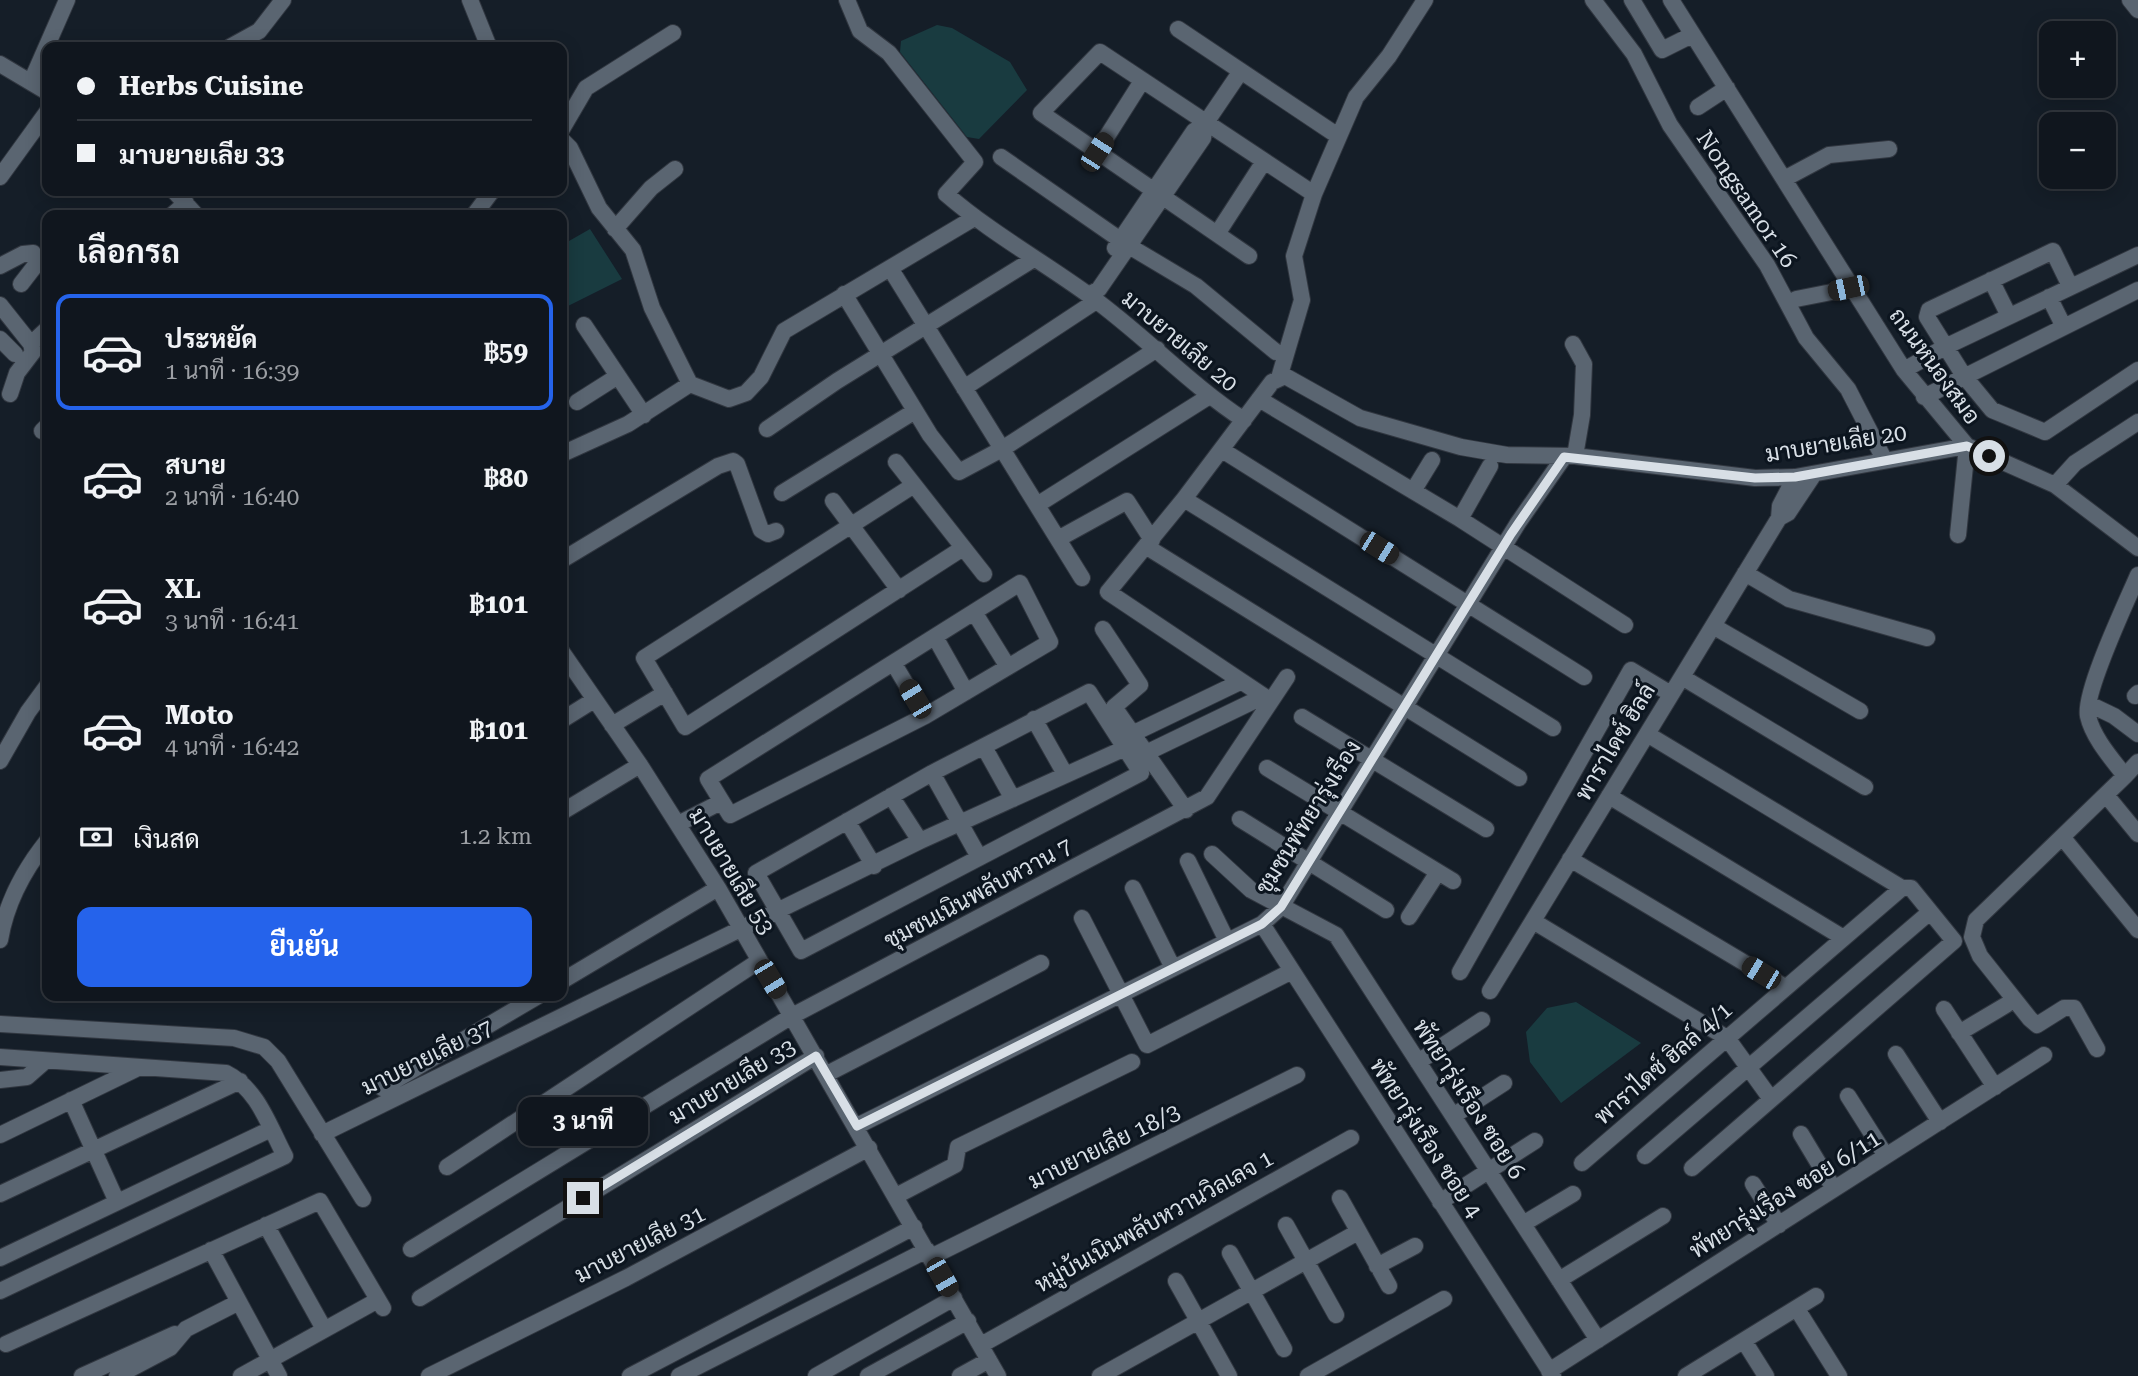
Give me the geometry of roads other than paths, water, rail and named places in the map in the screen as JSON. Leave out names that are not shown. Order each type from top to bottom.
[{"type":"street","points":[[49,42],[67,0]]},
{"type":"street","points":[[239,42],[258,31],[283,0]]},
{"type":"street","points":[[470,0],[487,42]]},
{"type":"street","name":"มาบยายเลีย 20","points":[[846,0],[860,31],[889,53],[975,162],[946,194],[1032,260],[1092,298],[1157,349],[1208,397],[1244,421],[1259,399],[1279,378],[1285,376],[1360,418],[1411,434],[1507,455],[1570,456],[1752,478],[1795,477],[1967,446]]},
{"type":"street","points":[[1279,378],[1302,300],[1294,256],[1314,194],[1356,97],[1389,56],[1425,0]]},
{"type":"street","name":"Nongsamor 16","points":[[1593,0],[1634,54],[1670,125],[1767,265],[1807,338],[1848,389],[1884,459]]},
{"type":"street","points":[[1632,0],[1662,50],[1692,35]]},
{"type":"street","name":"ถนนหนองสมอ","points":[[1671,0],[1786,178],[1904,370],[1924,397],[1967,446],[2055,485],[2138,548]]},
{"type":"street","points":[[2130,0],[2138,10]]},
{"type":"street","points":[[1178,29],[1332,132]]},
{"type":"street","points":[[567,121],[586,88],[673,33]]},
{"type":"street","points":[[1249,256],[1041,113],[1100,52],[1263,163],[1314,194]]},
{"type":"street","points":[[31,82],[42,57]]},
{"type":"street","points":[[0,64],[42,89]]},
{"type":"street","points":[[964,388],[1092,298],[1090,286],[1158,195],[1194,131],[1205,124],[1241,71]]},
{"type":"street","points":[[1097,152],[1142,81]]},
{"type":"street","points":[[1698,107],[1727,88]]},
{"type":"street","points":[[0,177],[42,119]]},
{"type":"street","points":[[567,145],[599,208],[633,250],[652,308],[690,384],[729,399],[746,393],[761,377],[784,331],[974,218]]},
{"type":"street","points":[[1786,178],[1829,155],[1888,149]]},
{"type":"street","points":[[1001,157],[1125,242],[1196,286],[1276,352]]},
{"type":"street","points":[[1217,234],[1263,163]]},
{"type":"street","points":[[615,229],[651,188],[675,169]]},
{"type":"street","points":[[179,196],[191,209]]},
{"type":"street","points":[[2070,286],[2053,251],[1929,310],[1927,317],[1964,376],[1992,410],[2045,432],[2138,370]]},
{"type":"street","points":[[0,265],[23,254],[33,253],[38,262],[21,284]]},
{"type":"street","points":[[1904,370],[2008,316],[2138,255]]},
{"type":"street","points":[[767,429],[1032,260]]},
{"type":"street","points":[[890,268],[1082,578]]},
{"type":"street","points":[[1991,280],[2008,316]]},
{"type":"street","points":[[1796,299],[1852,288]]},
{"type":"street","points":[[1924,397],[2063,325],[2138,290]]},
{"type":"street","points":[[844,295],[915,411],[959,472],[1002,449],[1157,349]]},
{"type":"street","points":[[2049,297],[2063,325]]},
{"type":"street","points":[[0,305],[32,344]]},
{"type":"street","points":[[584,325],[644,415]]},
{"type":"street","points":[[10,394],[18,373],[31,357],[32,344],[42,334]]},
{"type":"street","points":[[0,339],[15,354]]},
{"type":"street","points":[[1570,456],[1582,415],[1584,364],[1573,344]]},
{"type":"street","points":[[577,402],[618,376]]},
{"type":"street","points":[[567,452],[644,415],[690,384]]},
{"type":"street","points":[[1037,505],[1208,397]]},
{"type":"street","points":[[1259,399],[1460,519],[1625,625]]},
{"type":"street","points":[[782,493],[915,411]]},
{"type":"street","points":[[1244,421],[1108,592],[1267,699]]},
{"type":"street","points":[[2055,485],[2075,463],[2138,422]]},
{"type":"street","points":[[1958,535],[1967,446]]},
{"type":"street","points":[[1222,450],[1584,677]]},
{"type":"street","name":"ชุมชนพัทยารุ่งเรือง","points":[[857,1126],[1262,924],[1281,907],[1504,547],[1570,456]]},
{"type":"street","points":[[1413,491],[1432,460]]},
{"type":"street","points":[[567,557],[718,466],[733,461],[739,470],[761,530],[768,534],[776,531]]},
{"type":"street","points":[[895,462],[984,574]]},
{"type":"street","points":[[1460,519],[1490,466]]},
{"type":"street","name":"พาราไดซ์ ฮิลล์","points":[[1779,518],[1788,513],[1814,474]]},
{"type":"street","name":"พาราไดซ์ ฮิลล์","points":[[1490,991],[1779,518],[1780,506],[1795,477]]},
{"type":"street","points":[[914,485],[645,658],[685,727],[962,548]]},
{"type":"street","points":[[1184,499],[1553,728]]},
{"type":"street","points":[[833,501],[899,590]]},
{"type":"street","points":[[1058,539],[1127,501],[1149,543],[1404,708],[1519,778]]},
{"type":"street","points":[[1745,573],[1789,599],[1927,638]]},
{"type":"street","points":[[2125,776],[2105,749],[2088,715],[2093,685],[2138,575]]},
{"type":"street","points":[[1020,583],[1050,642],[925,716],[730,814],[708,779],[974,612],[1020,583]]},
{"type":"street","points":[[974,612],[1007,667]]},
{"type":"street","points":[[1713,626],[1860,711]]},
{"type":"street","points":[[1104,629],[1140,685],[1114,706],[1186,810]]},
{"type":"street","points":[[935,637],[966,692]]},
{"type":"street","name":"มาบยายเลีย 53","points":[[567,660],[640,765],[718,888],[999,1376]]},
{"type":"street","points":[[894,664],[925,716]]},
{"type":"street","points":[[1460,972],[1631,670],[1671,694]]},
{"type":"street","name":"ชุมชนเนินพลับหวาน 7","points":[[411,1249],[792,1016],[1208,797],[1267,699],[1287,677]]},
{"type":"street","points":[[1682,677],[1865,787]]},
{"type":"street","points":[[1132,734],[1240,682]]},
{"type":"street","points":[[1089,692],[1141,773],[801,951],[756,873],[932,773],[984,747],[1089,692]]},
{"type":"street","points":[[612,725],[665,693]]},
{"type":"street","points":[[0,761],[28,712],[42,694]]},
{"type":"street","points":[[1146,753],[1267,699]]},
{"type":"street","points":[[567,717],[594,700]]},
{"type":"street","points":[[2090,704],[2115,716],[2138,734]]},
{"type":"street","points":[[1302,717],[1486,829]]},
{"type":"street","points":[[1034,719],[1065,774]]},
{"type":"street","points":[[1647,734],[1902,888],[1911,888],[1954,942],[1692,1168]]},
{"type":"street","points":[[984,747],[1013,799]]},
{"type":"street","name":"มาบยายเลีย 37","points":[[322,1134],[874,866],[920,841],[1124,749]]},
{"type":"street","points":[[2097,1049],[2074,1008],[2064,1008],[2037,1025],[2030,1019],[1980,956],[1972,937],[1976,920],[2138,762]]},
{"type":"street","points":[[567,809],[640,765]]},
{"type":"street","points":[[1267,768],[1453,881]]},
{"type":"street","points":[[932,773],[979,857]]},
{"type":"street","points":[[2106,794],[2138,834]]},
{"type":"street","points":[[891,796],[920,841]]},
{"type":"street","points":[[1609,796],[1842,937]]},
{"type":"street","points":[[678,824],[721,802]]},
{"type":"street","points":[[1240,819],[1386,910]]},
{"type":"street","points":[[847,821],[874,866]]},
{"type":"street","points":[[2063,838],[2138,930]]},
{"type":"street","points":[[0,940],[3,922],[18,883],[42,848]]},
{"type":"street","name":"พัทยารุ่งเรือง ซอย 6","points":[[1212,853],[1251,890],[1336,934],[1598,1340]]},
{"type":"street","points":[[1570,859],[1785,987]]},
{"type":"street","points":[[1188,861],[1227,942]]},
{"type":"street","points":[[1409,917],[1438,872]]},
{"type":"street","points":[[567,978],[718,888]]},
{"type":"street","points":[[1133,888],[1173,968]]},
{"type":"street","name":"พาราไดซ์ ฮิลล์ 4/1","points":[[1582,1163],[1902,888]]},
{"type":"street","points":[[1645,1156],[1930,912]]},
{"type":"street","points":[[1082,918],[1147,1045],[1292,971]]},
{"type":"street","points":[[1533,921],[1727,1038],[1771,1099]]},
{"type":"street","name":"พัทยารุ่งเรือง ซอย 4","points":[[1262,924],[1551,1373]]},
{"type":"street","points":[[447,1167],[759,961]]},
{"type":"street","points":[[827,1074],[1041,963]]},
{"type":"street","points":[[382,1088],[530,1001]]},
{"type":"street","points":[[1959,1033],[2006,1005]]},
{"type":"street","points":[[1944,1009],[1995,1087]]},
{"type":"street","points":[[1418,1062],[1482,1020]]},
{"type":"street","points":[[0,1024],[222,1037],[264,1047],[278,1061],[363,1199]]},
{"type":"street","points":[[1896,1054],[1940,1122]]},
{"type":"street","name":"พัทยารุ่งเรือง ซอย 6/11","points":[[1551,1373],[1598,1340],[2044,1055]]},
{"type":"street","name":"มาบยายเลีย 33","points":[[420,1298],[816,1056]]},
{"type":"street","points":[[0,1058],[43,1063],[226,1073],[240,1081],[253,1095],[285,1156],[0,1291]]},
{"type":"street","points":[[897,1196],[955,1165],[958,1147],[1132,1062]]},
{"type":"street","points":[[0,1080],[27,1077],[43,1063]]},
{"type":"street","points":[[0,1135],[140,1067]]},
{"type":"street","name":"มาบยายเลีย 18/3","points":[[679,1376],[1297,1075]]},
{"type":"street","points":[[0,1194],[240,1081]]},
{"type":"street","points":[[1453,1116],[1504,1083]]},
{"type":"street","points":[[1849,1096],[1886,1156]]},
{"type":"street","points":[[71,1100],[117,1202]]},
{"type":"street","points":[[0,1258],[271,1129]]},
{"type":"street","points":[[1801,1134],[1834,1189]]},
{"type":"street","name":"หมู่บ้นเนินพลับหวานวิลเลจ 1","points":[[981,1345],[1350,1138]]},
{"type":"street","points":[[1440,1202],[1535,1141]]},
{"type":"street","name":"มาบยายเลีย 31","points":[[429,1376],[626,1278],[869,1148]]},
{"type":"street","points":[[1753,1184],[1779,1225]]},
{"type":"street","points":[[1524,1224],[1573,1194]]},
{"type":"street","points":[[1339,1198],[1389,1286]]},
{"type":"street","points":[[6,1344],[320,1201],[380,1304],[324,1329],[241,1376]]},
{"type":"street","points":[[1559,1280],[1663,1216]]},
{"type":"street","points":[[1286,1224],[1336,1315]]},
{"type":"street","points":[[266,1225],[324,1329]]},
{"type":"street","points":[[630,1376],[914,1227]]},
{"type":"street","points":[[1100,1376],[1358,1232]]},
{"type":"street","points":[[1377,1266],[1415,1246]]},
{"type":"street","points":[[211,1250],[279,1376]]},
{"type":"street","points":[[1230,1253],[1284,1349]]},
{"type":"street","points":[[1176,1281],[1229,1376]]},
{"type":"street","points":[[1695,1374],[1816,1296]]},
{"type":"street","points":[[816,1376],[954,1298]]},
{"type":"street","points":[[1308,1376],[1444,1299]]},
{"type":"street","points":[[82,1376],[239,1302]]},
{"type":"street","points":[[1797,1309],[1839,1376]]},
{"type":"street","points":[[869,1376],[968,1321]]},
{"type":"street","points":[[117,1376],[170,1348],[186,1329]]},
{"type":"street","points":[[1744,1341],[1766,1376]]},
{"type":"street","points":[[960,1376],[989,1360]]}]
